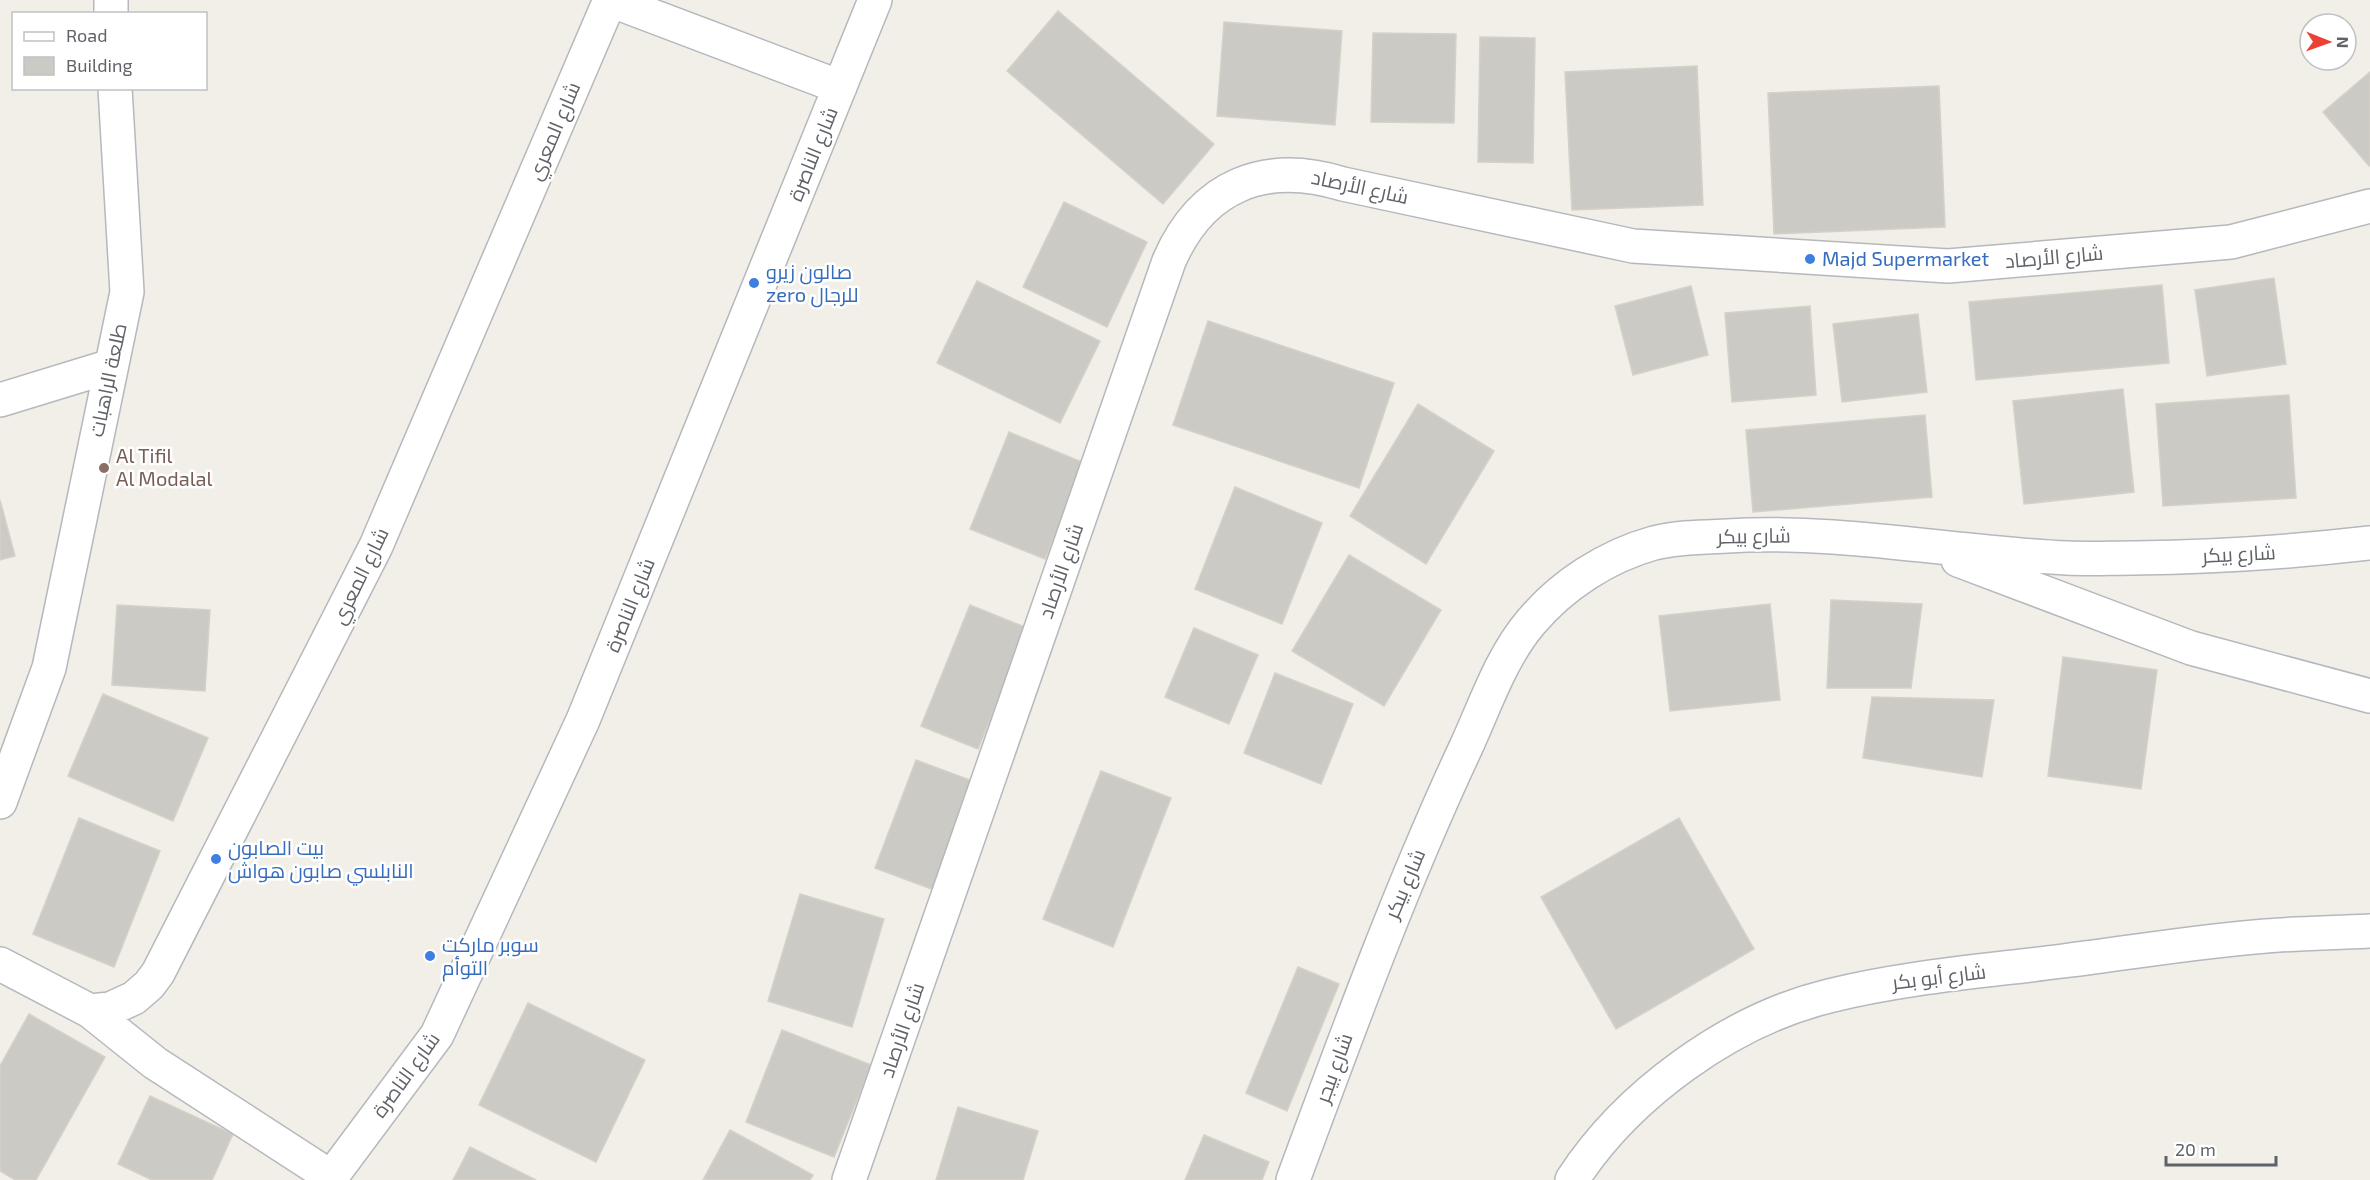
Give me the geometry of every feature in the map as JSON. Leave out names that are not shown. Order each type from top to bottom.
[{"type":"street","points":[[610,0],[840,87]]},
{"type":"street","name":"شارع المعري","points":[[90,1011],[110,1009],[134,998],[149,986],[163,962],[376,546],[610,0]]},
{"type":"street","name":"شارع الناصرة","points":[[339,1179],[401,1082],[437,1035],[583,720],[875,0]]},
{"type":"street","name":"طلعة الراهبات","points":[[0,802],[49,668],[127,292],[116,90]]},
{"type":"street","name":"شارع الأرصاد","points":[[849,1180],[1169,261],[1190,224],[1206,206],[1226,192],[1247,182],[1270,176],[1310,176],[1634,246],[1948,266],[2231,242],[2370,206]]},
{"type":"street","points":[[0,400],[111,366]]},
{"type":"street","name":"شارع بيكر","points":[[1375,956],[1436,811],[1512,649],[1531,622],[1566,588],[1607,562],[1652,544],[1682,538],[1758,534],[1813,535],[2080,558],[2183,557],[2317,549],[2370,543]]},
{"type":"street","points":[[1922,546],[2192,648],[2370,696]]},
{"type":"street","name":"شارع أبو بكر","points":[[1572,1180],[1601,1141],[1632,1108],[1667,1078],[1703,1052],[1753,1025],[1826,996],[1883,984],[2264,936],[2370,931]]},
{"type":"street","name":"شارع بيجر","points":[[1293,1180],[1375,956]]},
{"type":"street","points":[[0,964],[90,1011],[155,1063],[339,1179]]},
{"type":"building","points":[[1058,11],[1214,144],[1163,204],[1007,71]]},
{"type":"building","points":[[1224,22],[1342,31],[1335,125],[1217,116]]},
{"type":"building","points":[[1373,33],[1456,34],[1454,123],[1371,122]]},
{"type":"building","points":[[1480,37],[1535,38],[1533,163],[1478,162]]},
{"type":"building","points":[[1697,66],[1703,205],[1572,210],[1565,72]]},
{"type":"building","points":[[2370,72],[2370,165],[2369,166],[2323,112]]},
{"type":"building","points":[[1939,86],[1945,227],[1774,234],[1768,93]]},
{"type":"building","points":[[1064,202],[1147,242],[1107,327],[1023,287]]},
{"type":"building","points":[[2274,278],[2286,364],[2207,376],[2195,290]]},
{"type":"building","points":[[977,281],[1100,341],[1060,423],[937,363]]},
{"type":"building","points":[[2162,285],[2169,363],[1976,380],[1969,302]]},
{"type":"building","points":[[1691,286],[1708,355],[1633,375],[1615,306]]},
{"type":"building","points":[[1810,306],[1816,395],[1732,402],[1725,313]]},
{"type":"building","points":[[1918,314],[1927,392],[1842,402],[1833,324]]},
{"type":"building","points":[[1208,321],[1394,383],[1359,488],[1173,425]]},
{"type":"building","points":[[2123,389],[2134,492],[2024,504],[2013,401]]},
{"type":"building","points":[[2289,395],[2296,498],[2163,506],[2156,404]]},
{"type":"building","points":[[1418,404],[1494,451],[1426,564],[1350,516]]},
{"type":"building","points":[[1925,415],[1932,497],[1753,512],[1746,430]]},
{"type":"building","points":[[1009,432],[1084,463],[1045,559],[970,529]]},
{"type":"building","points":[[1235,487],[1322,523],[1282,624],[1195,589]]},
{"type":"building","points":[[0,500],[15,556],[0,560]]},
{"type":"building","points":[[1349,555],[1441,610],[1384,706],[1292,651]]},
{"type":"building","points":[[1831,600],[1922,604],[1911,688],[1827,688]]},
{"type":"building","points":[[1770,604],[1780,700],[1670,711],[1659,616]]},
{"type":"building","points":[[117,605],[210,610],[205,691],[112,685]]},
{"type":"building","points":[[970,605],[1027,628],[978,749],[921,726]]},
{"type":"building","points":[[1194,628],[1258,655],[1229,724],[1165,697]]},
{"type":"building","points":[[2063,657],[2157,670],[2141,789],[2048,776]]},
{"type":"building","points":[[1275,673],[1353,704],[1321,784],[1244,753]]},
{"type":"building","points":[[103,694],[208,738],[173,821],[68,776]]},
{"type":"building","points":[[1872,697],[1994,700],[1982,777],[1863,758]]},
{"type":"building","points":[[916,760],[975,782],[934,890],[875,868]]},
{"type":"building","points":[[1101,771],[1171,798],[1113,947],[1043,919]]},
{"type":"building","points":[[79,818],[160,851],[114,967],[33,934]]},
{"type":"building","points":[[1679,818],[1754,949],[1616,1029],[1541,897]]},
{"type":"building","points":[[800,894],[884,919],[852,1027],[768,1001]]},
{"type":"building","points":[[1298,967],[1339,984],[1287,1111],[1246,1093]]},
{"type":"building","points":[[528,1003],[645,1060],[596,1162],[479,1105]]},
{"type":"building","points":[[29,1014],[105,1057],[36,1180],[15,1180],[0,1171],[0,1066]]},
{"type":"building","points":[[782,1030],[871,1065],[834,1157],[746,1122]]},
{"type":"building","points":[[150,1096],[233,1134],[212,1180],[152,1180],[118,1164]]},
{"type":"building","points":[[958,1107],[1038,1131],[1023,1180],[936,1180]]},
{"type":"building","points":[[730,1130],[813,1175],[810,1180],[703,1180]]},
{"type":"building","points":[[1204,1135],[1269,1162],[1262,1180],[1185,1180]]},
{"type":"building","points":[[470,1147],[536,1180],[453,1180]]},
{"type":"place","name":"Majd Supermarket","points":[[1810,259]]},
{"type":"place","name":"صالون زيرو zero للرجال","points":[[754,283]]},
{"type":"place","name":"Al Tifil Al Modalal","points":[[104,468]]},
{"type":"place","name":"بيت الصابون النابلسي صابون هواش","points":[[216,859]]},
{"type":"place","name":"سوبر ماركت التوأم","points":[[430,956]]}]
